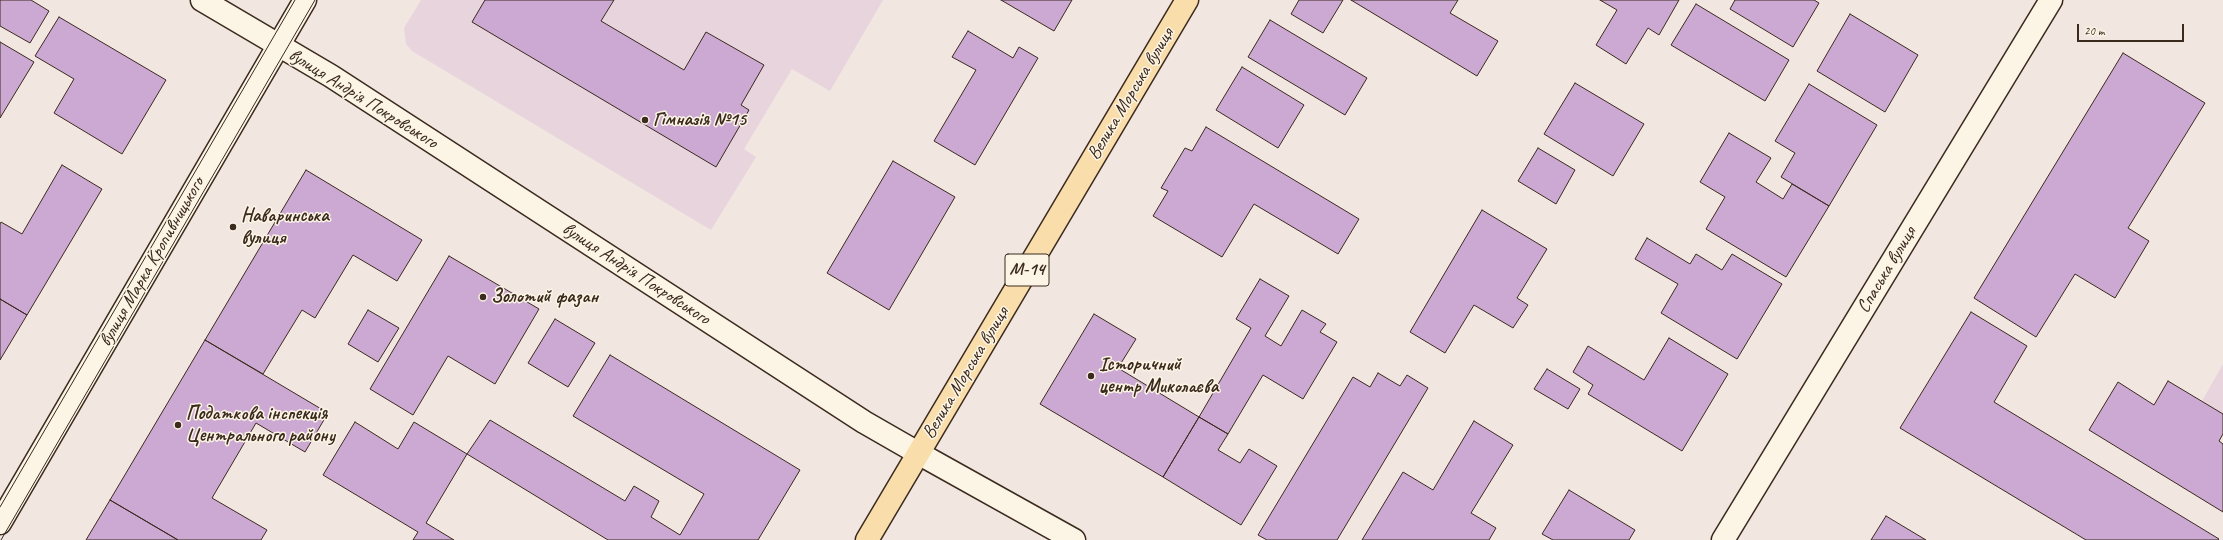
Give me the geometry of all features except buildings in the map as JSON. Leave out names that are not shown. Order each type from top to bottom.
[{"type":"highway","name":"Велика Морська вулиця","points":[[867,540],[1187,0]]},
{"type":"street","name":"вулиця Андрія Покровського","points":[[202,0],[331,76],[864,422],[918,454],[1074,540]]},
{"type":"street","name":"вулиця Марка Кропивницького","points":[[0,524],[305,0]]},
{"type":"street","name":"Спаська вулиця","points":[[1723,540],[2051,0]]},
{"type":"shaded area","name":"Гімназія №15","points":[[421,0],[883,0],[830,91],[792,69],[744,149],[756,157],[711,230],[412,51],[406,44],[404,28]]},
{"type":"shaded area","points":[[2223,364],[2223,414],[2202,401]]},
{"type":"tram line","points":[[0,507],[295,0]]},
{"type":"tram line","points":[[1,540],[315,0]]},
{"type":"place","name":"Гімназія №15","points":[[645,120]]},
{"type":"place","name":"Наваринська вулиця","points":[[233,227]]},
{"type":"place","name":"Золотий фазан","points":[[483,297]]},
{"type":"place","name":"Історичний центр Миколаєва","points":[[1091,376]]},
{"type":"place","name":"Податкова інспекція Центрального району","points":[[178,425]]}]
